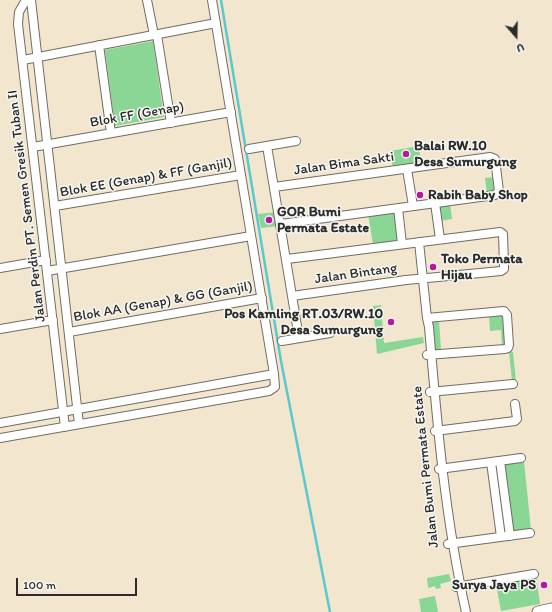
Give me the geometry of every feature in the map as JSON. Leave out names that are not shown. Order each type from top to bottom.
[{"type":"main road","points":[[538,612],[552,609]]},
{"type":"street","name":"Jalan Perdin PT. Semen Gresik Tuban II","points":[[26,0],[20,9],[18,17],[65,427]]},
{"type":"street","name":"Jalan Perdin PT. Semen Gresik Tuban II","points":[[32,0],[79,424]]},
{"type":"street","points":[[148,0],[171,122]]},
{"type":"street","points":[[0,438],[272,390],[276,386],[212,0]]},
{"type":"street","points":[[23,60],[216,24]]},
{"type":"street","points":[[99,45],[111,133]]},
{"type":"street","name":"Blok FF (Genap)","points":[[33,147],[231,112]]},
{"type":"street","points":[[249,149],[296,142]]},
{"type":"street","points":[[267,146],[299,338]]},
{"type":"street","name":"Jalan Bima Sakti","points":[[274,187],[492,157],[495,159],[498,191],[496,195],[435,203]]},
{"type":"street","points":[[407,168],[413,206]]},
{"type":"street","name":"Blok EE (Genap) & FF (Ganjil)","points":[[55,206],[241,175]]},
{"type":"street","points":[[280,224],[435,203],[440,239],[287,259]]},
{"type":"street","points":[[398,208],[402,244]]},
{"type":"street","name":"Jalan Bintang","points":[[292,296],[406,280],[423,280],[501,272],[504,269],[502,232],[440,239]]},
{"type":"street","points":[[47,271],[252,236]]},
{"type":"street","name":"Jalan Bumi Permata Estate","points":[[419,242],[429,327],[429,355],[440,468],[446,519],[461,612]]},
{"type":"street","points":[[0,268],[46,260]]},
{"type":"street","name":"Blok AA (Genap) & GG (Ganjil)","points":[[69,332],[262,298]]},
{"type":"street","points":[[427,318],[504,311],[507,315],[509,346],[507,348],[429,355]]},
{"type":"street","points":[[0,329],[53,320]]},
{"type":"street","points":[[282,341],[330,333]]},
{"type":"street","points":[[0,423],[274,374]]},
{"type":"street","points":[[433,392],[513,384]]},
{"type":"street","points":[[183,390],[185,406]]},
{"type":"street","points":[[437,430],[516,421],[515,404]]},
{"type":"street","points":[[440,468],[521,458]]},
{"type":"street","points":[[500,461],[510,536]]},
{"type":"street","points":[[491,462],[501,537]]},
{"type":"street","points":[[450,544],[530,533]]},
{"type":"street","points":[[458,587],[534,574]]},
{"type":"street","name":"Jalan Bumi Permata Estate","points":[[458,587],[466,612]]},
{"type":"green space","points":[[153,41],[164,117],[115,126],[105,50]]},
{"type":"green space","points":[[419,146],[421,164],[393,169],[390,151]]},
{"type":"green space","points":[[495,177],[497,193],[487,194],[485,178]]},
{"type":"green space","points":[[450,204],[452,219],[440,221],[438,206]]},
{"type":"green space","points":[[396,210],[400,242],[373,245],[368,214]]},
{"type":"green space","name":"GOR Bumi Permata Estate","points":[[277,212],[279,226],[261,228],[258,214]]},
{"type":"green space","points":[[381,305],[384,343],[423,337],[424,343],[377,354],[373,306]]},
{"type":"green space","points":[[504,315],[507,345],[502,346],[501,330],[490,331],[489,316]]},
{"type":"green space","points":[[439,320],[441,350],[434,351],[432,321]]},
{"type":"green space","points":[[509,352],[513,352],[516,381],[512,381]]},
{"type":"green space","points":[[524,461],[531,530],[512,533],[503,463]]},
{"type":"green space","points":[[449,574],[451,581],[440,584],[441,588],[436,589],[435,586],[428,588],[427,578]]},
{"type":"green space","points":[[536,575],[540,604],[501,611],[496,584]]},
{"type":"green space","points":[[435,596],[438,612],[421,612],[419,599]]},
{"type":"waterway","points":[[221,0],[281,361],[330,612]]},
{"type":"place","name":"Balai RW.10 Desa Sumurgung","points":[[406,154]]},
{"type":"place","name":"Rabih Baby Shop","points":[[420,195]]},
{"type":"place","name":"GOR Bumi Permata Estate","points":[[269,220]]},
{"type":"place","name":"Toko Permata Hijau","points":[[433,267]]},
{"type":"place","name":"Pos Kamling RT.03/RW.10 Desa Sumurgung","points":[[391,322]]},
{"type":"place","name":"Surya Jaya PS","points":[[544,585]]}]
